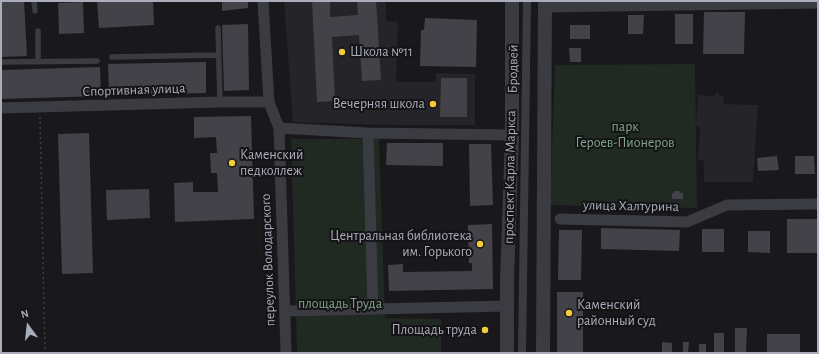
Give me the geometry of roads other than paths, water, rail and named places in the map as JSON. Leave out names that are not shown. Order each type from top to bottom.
[{"type":"street","name":"переулок Володарского","points":[[263,1],[269,102],[280,128],[286,353]]},
{"type":"street","name":"проспект Карла Маркса","points":[[507,353],[507,280],[512,135],[512,1]]},
{"type":"street","name":"Бродвей","points":[[522,353],[527,1]]},
{"type":"street","points":[[543,353],[545,4],[818,3]]},
{"type":"street","name":"Спортивная улица","points":[[1,108],[269,102]]},
{"type":"street","points":[[280,128],[368,133],[512,135]]},
{"type":"street","points":[[368,133],[373,309]]},
{"type":"street","name":"улица Халтурина","points":[[560,219],[687,222],[727,204],[818,204]]},
{"type":"street","points":[[285,311],[508,306]]},
{"type":"lane","points":[[34,1],[35,12]]},
{"type":"lane","points":[[218,28],[220,102]]},
{"type":"lane","points":[[38,31],[38,62]]},
{"type":"lane","points":[[112,57],[219,55]]},
{"type":"lane","points":[[1,62],[97,61]]},
{"type":"place","name":"Школа №11","points":[[342,52]]},
{"type":"place","name":"Вечерняя школа","points":[[433,104]]},
{"type":"place","name":"Каменский педколлеж","points":[[232,163]]},
{"type":"place","name":"Центральная библиотека им. Горького","points":[[480,244]]},
{"type":"place","name":"Каменский районный суд","points":[[569,313]]},
{"type":"place","name":"Площадь труда","points":[[485,330]]},
{"type":"park label","name":"парк Героев-Пионеров","points":[[625,136]]},
{"type":"park label","name":"площадь Труда","points":[[340,304]]}]
